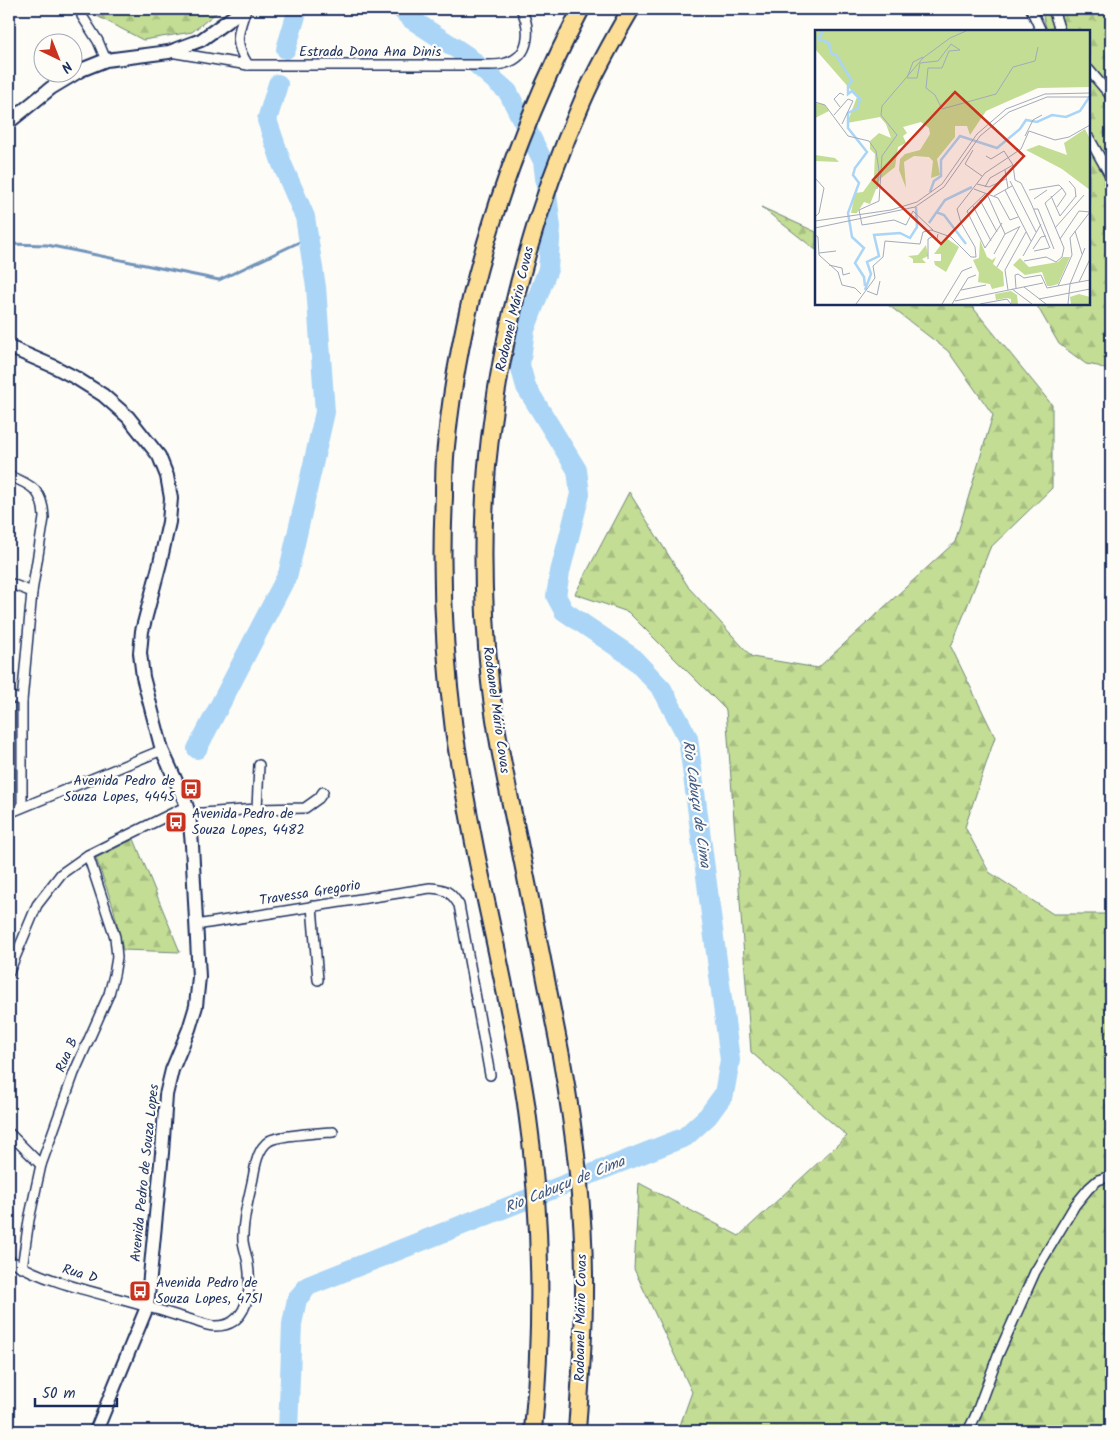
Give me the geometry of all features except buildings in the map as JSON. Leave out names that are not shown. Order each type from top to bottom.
[{"type":"highway","points":[[533,1431],[541,1303],[534,1172],[516,1045],[462,782],[454,730],[443,603],[442,526],[446,448],[455,380],[469,305],[509,172],[534,106],[566,36],[581,9]]},
{"type":"highway","name":"Rodoanel Mário Covas","points":[[577,1431],[584,1295],[578,1172],[568,1096],[504,773],[491,685],[484,581],[484,526],[487,465],[506,336],[520,277],[554,170],[584,99],[610,46],[632,9]]},
{"type":"main road","points":[[9,122],[50,88],[81,70],[106,60],[169,52],[201,40],[245,9]]},
{"type":"main road","name":"Avenida Pedro de Souza Lopes","points":[[9,347],[76,378],[103,395],[128,417],[159,456],[167,476],[171,498],[169,522],[142,631],[140,653],[143,677],[162,750],[188,810],[192,845],[199,977],[196,1006],[189,1029],[172,1070],[166,1095],[147,1307],[96,1431]]},
{"type":"street","points":[[82,9],[82,16],[98,41],[106,60]]},
{"type":"street","points":[[245,9],[238,40],[238,49],[248,65]]},
{"type":"street","name":"Estrada Dona Ana Dinis","points":[[169,52],[248,65],[489,66],[506,63],[516,58],[524,48],[528,33],[526,17],[521,9]]},
{"type":"street","points":[[1031,9],[1041,30]]},
{"type":"street","points":[[1053,9],[1060,30]]},
{"type":"street","points":[[1090,71],[1111,96]]},
{"type":"street","points":[[1090,140],[1111,177]]},
{"type":"street","points":[[9,476],[33,488],[41,497],[44,506],[44,518],[32,592],[22,701],[22,807]]},
{"type":"street","points":[[9,583],[32,592]]},
{"type":"street","points":[[9,696],[22,701]]},
{"type":"street","points":[[10,812],[162,750]]},
{"type":"street","points":[[257,809],[259,766]]},
{"type":"street","points":[[9,972],[36,904],[61,874],[88,855],[188,810],[305,808],[319,798],[323,792]]},
{"type":"street","name":"Rua B","points":[[22,1268],[29,1220],[41,1165],[74,1073],[109,994],[116,958],[115,937],[88,855]]},
{"type":"street","name":"Travessa Gregorio","points":[[196,925],[430,888],[443,889],[452,895],[459,905],[490,1075]]},
{"type":"street","points":[[312,906],[318,980]]},
{"type":"street","name":"Rua D","points":[[9,1260],[22,1268],[65,1285],[211,1326],[224,1326],[235,1320],[242,1313],[246,1305],[250,1278],[243,1241],[244,1223],[255,1164],[262,1148],[269,1141],[280,1137],[333,1132]]},
{"type":"street","points":[[9,1133],[41,1165]]},
{"type":"street","points":[[968,1431],[976,1417],[998,1355],[1035,1272],[1075,1205],[1088,1188],[1098,1180],[1111,1176]]},
{"type":"green space","points":[[101,9],[221,9],[192,32],[143,40],[97,16]]},
{"type":"green space","points":[[1041,9],[1111,9],[1111,372],[1098,366],[1086,364],[1059,344],[1037,305],[1090,305],[1090,30],[1047,30]]},
{"type":"green space","points":[[761,207],[815,232],[815,249]]},
{"type":"green space","points":[[888,305],[971,305],[1052,405],[1052,488],[990,548],[951,647],[995,737],[965,827],[989,872],[1053,914],[1111,914],[1111,1431],[678,1431],[692,1392],[634,1269],[639,1183],[739,1236],[847,1136],[751,1052],[726,710],[628,612],[575,594],[629,492],[689,588],[752,657],[818,668],[955,542],[993,415],[948,351]]},
{"type":"green space","points":[[134,839],[180,952],[123,950],[113,906],[96,858]]},
{"type":"waterway","points":[[286,49],[298,9]]},
{"type":"waterway","name":"Rio Cabuçu de Cima","points":[[288,1431],[292,1324],[297,1299],[308,1286],[685,1137],[708,1116],[724,1094],[730,1060],[688,738],[662,689],[632,657],[564,611],[556,596],[560,572],[580,494],[577,470],[526,387],[520,365],[525,330],[548,269],[551,227],[543,161],[508,92],[466,55],[411,19],[401,9]]},
{"type":"waterway","points":[[197,749],[288,574],[325,412],[316,287],[305,217],[282,164],[267,120],[278,84]]},
{"type":"waterway","points":[[9,244],[47,245],[219,280],[308,238]]},
{"type":"place","name":"Avenida Pedro de Souza Lopes, 4445","points":[[191,789]]},
{"type":"place","name":"Avenida Pedro de Souza Lopes, 4482","points":[[176,822]]},
{"type":"place","name":"Avenida Pedro de Souza Lopes, 4751","points":[[140,1291]]}]
